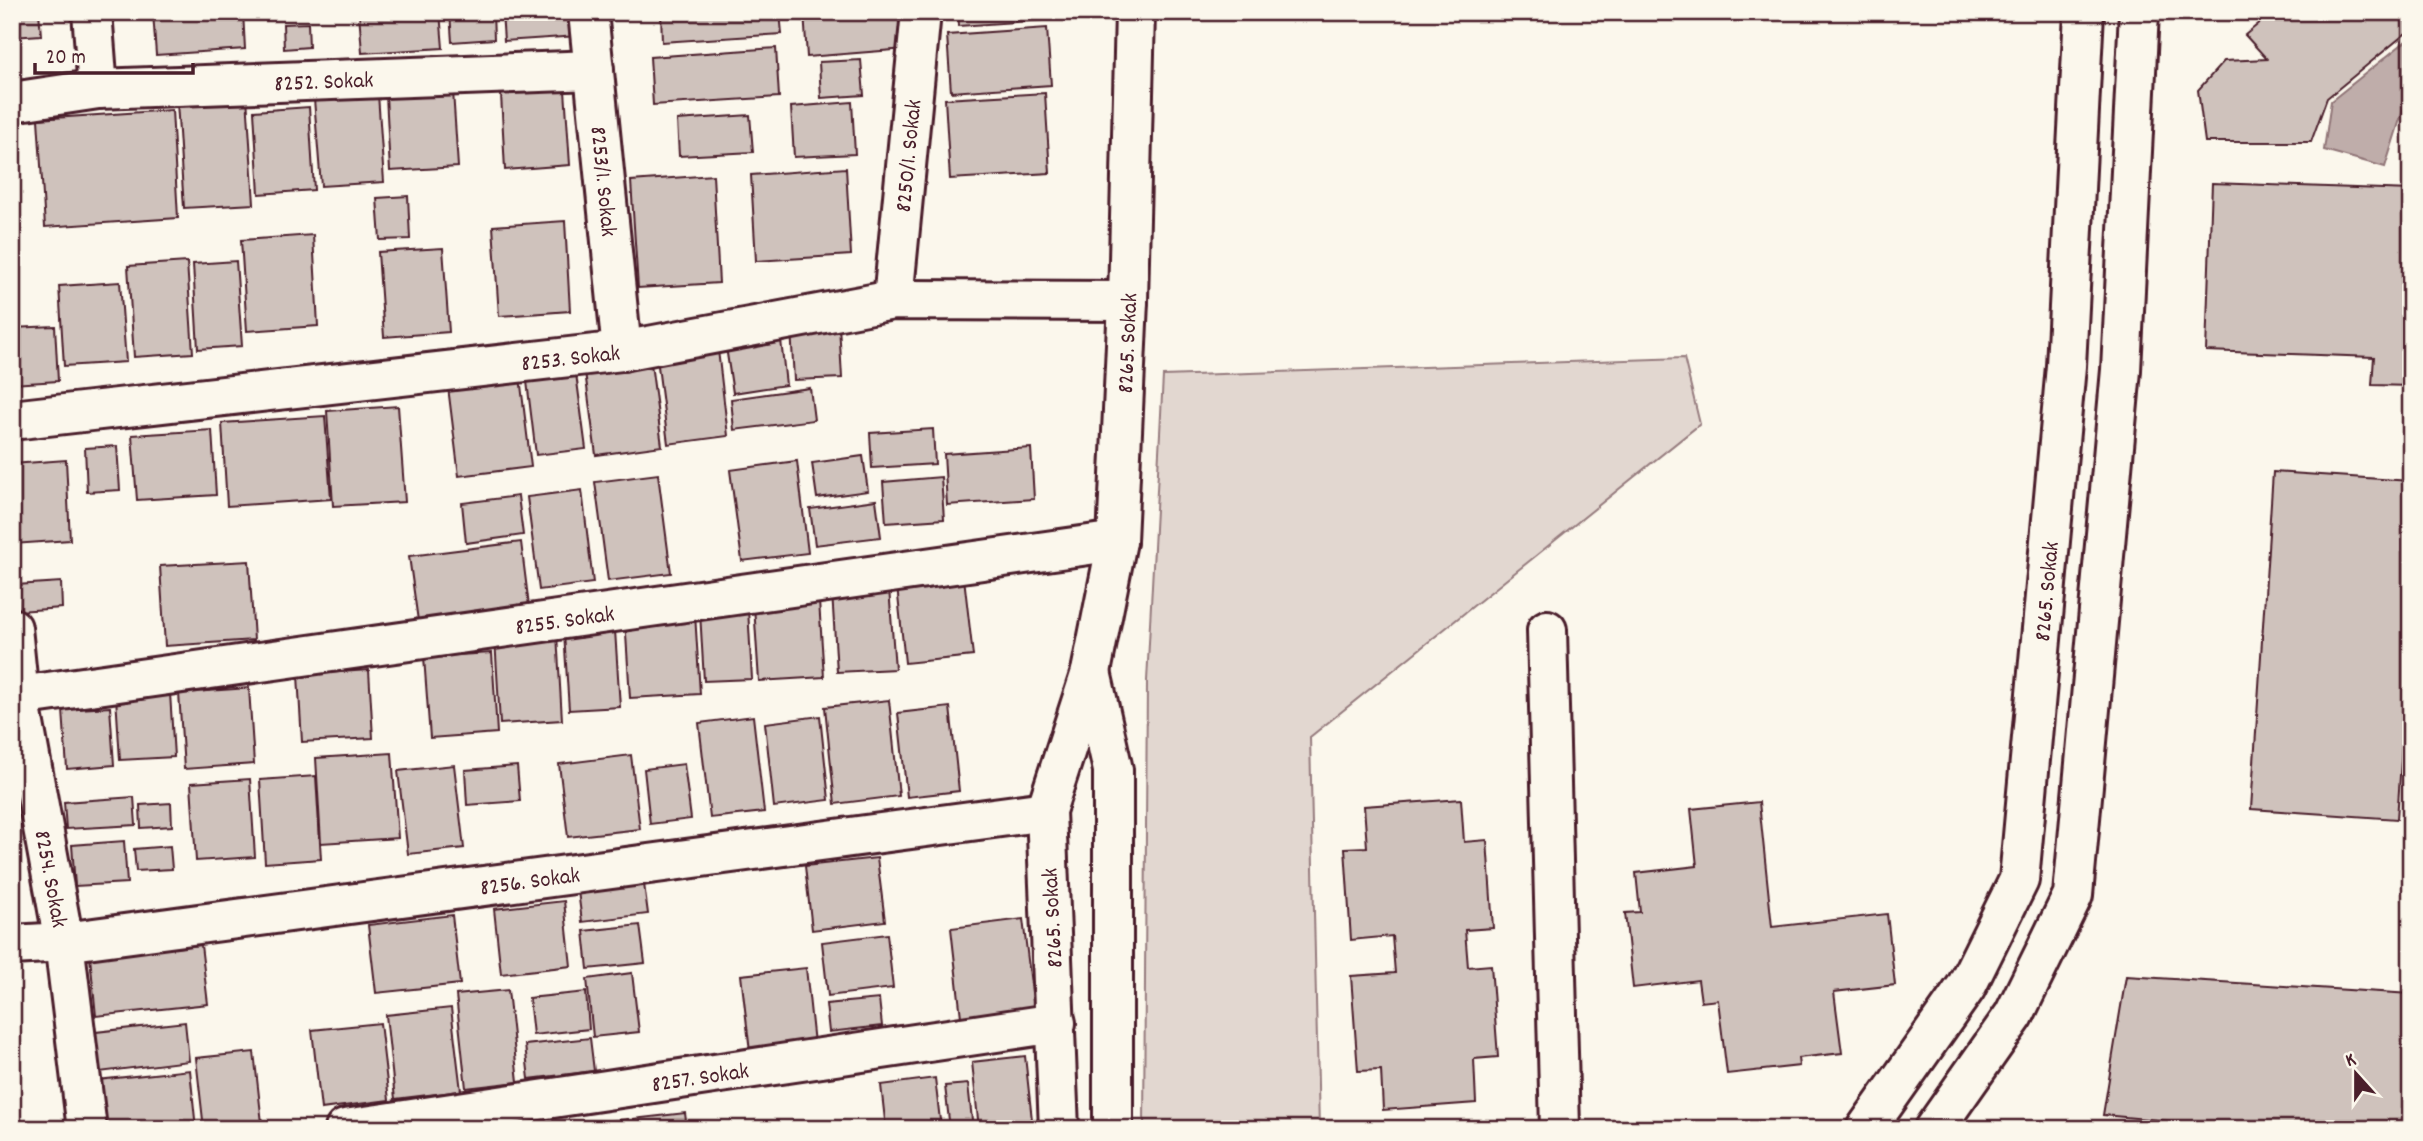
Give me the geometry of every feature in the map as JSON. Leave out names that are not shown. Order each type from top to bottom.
[{"type":"street","points":[[92,12],[98,89]]},
{"type":"street","name":"8253/1. Sokak","points":[[588,12],[622,351]]},
{"type":"street","name":"8250/1. Sokak","points":[[893,300],[921,12]]},
{"type":"street","name":"8265. Sokak","points":[[1059,1129],[1046,811],[1091,672],[1117,541],[1128,301],[1135,12]]},
{"type":"street","name":"8265. Sokak","points":[[1866,1129],[1966,987],[2019,880],[2066,366],[2084,12]]},
{"type":"street","points":[[1934,1129],[2014,1015],[2073,895],[2121,369],[2139,12]]},
{"type":"street","name":"8252. Sokak","points":[[12,102],[98,89],[594,70]]},
{"type":"street","name":"8253. Sokak","points":[[12,420],[622,351],[893,300],[1128,301]]},
{"type":"street","name":"8255. Sokak","points":[[16,697],[1117,541]]},
{"type":"street","name":"8254. Sokak","points":[[12,628],[16,697],[64,942],[87,1129]]},
{"type":"street","points":[[1547,630],[1560,1129]]},
{"type":"street","name":"8265. Sokak","points":[[1091,672],[1113,770],[1113,1129]]},
{"type":"street","name":"8256. Sokak","points":[[12,945],[64,942],[1046,811]]},
{"type":"street","name":"8257. Sokak","points":[[345,1129],[1056,1023]]},
{"type":"shaded area","points":[[2411,37],[2411,92],[2408,94],[2385,167],[2324,150],[2331,101]]},
{"type":"shaded area","points":[[1684,358],[1700,424],[1310,737],[1319,1129],[1144,1129],[1147,681],[1163,376]]},
{"type":"building","points":[[12,12],[39,12],[41,35],[12,37]]},
{"type":"building","points":[[153,12],[243,12],[245,49],[156,55]]},
{"type":"building","points":[[359,12],[440,12],[443,48],[362,53]]},
{"type":"building","points":[[450,12],[493,12],[494,39],[452,42]]},
{"type":"building","points":[[502,12],[577,12],[578,36],[504,41]]},
{"type":"building","points":[[661,12],[780,12],[782,34],[662,42]]},
{"type":"building","points":[[804,12],[904,12],[906,49],[807,57]]},
{"type":"building","points":[[958,12],[1071,12],[1071,18],[959,26]]},
{"type":"building","points":[[2273,12],[2411,12],[2411,29],[2327,98],[2311,142],[2205,142],[2198,90],[2224,61],[2267,59],[2245,35]]},
{"type":"building","points":[[308,23],[309,47],[284,49],[283,24]]},
{"type":"building","points":[[1047,28],[1051,85],[951,92],[947,35]]},
{"type":"building","points":[[776,48],[779,97],[653,105],[650,57]]},
{"type":"building","points":[[861,60],[864,95],[821,98],[819,62]]},
{"type":"building","points":[[565,90],[570,165],[505,170],[501,94]]},
{"type":"building","points":[[453,91],[458,167],[390,171],[386,95]]},
{"type":"building","points":[[1045,93],[1050,173],[950,179],[945,99]]},
{"type":"building","points":[[378,94],[384,182],[321,186],[314,99]]},
{"type":"building","points":[[247,97],[254,204],[184,208],[177,102]]},
{"type":"building","points":[[852,102],[855,154],[794,157],[791,107]]},
{"type":"building","points":[[309,107],[314,190],[259,194],[254,111]]},
{"type":"building","points":[[172,110],[178,218],[45,227],[38,119]]},
{"type":"building","points":[[750,115],[753,152],[679,156],[677,120]]},
{"type":"building","points":[[846,168],[851,255],[756,261],[751,175]]},
{"type":"building","points":[[713,175],[719,283],[638,288],[631,181]]},
{"type":"building","points":[[2212,183],[2411,190],[2411,386],[2372,385],[2374,357],[2206,351]]},
{"type":"building","points":[[408,196],[410,239],[380,240],[377,198]]},
{"type":"building","points":[[565,221],[570,311],[499,316],[493,226]]},
{"type":"building","points":[[313,235],[318,326],[247,331],[241,240]]},
{"type":"building","points":[[443,248],[449,332],[384,337],[378,252]]},
{"type":"building","points":[[236,261],[242,346],[198,349],[193,264]]},
{"type":"building","points":[[187,262],[193,353],[134,357],[128,266]]},
{"type":"building","points":[[120,282],[126,362],[64,366],[59,286]]},
{"type":"building","points":[[839,325],[842,378],[794,380],[791,328]]},
{"type":"building","points":[[55,326],[58,381],[12,384],[12,328]]},
{"type":"building","points":[[781,340],[786,385],[733,393],[726,347]]},
{"type":"building","points":[[718,350],[728,436],[668,444],[657,358]]},
{"type":"building","points":[[650,356],[662,446],[596,455],[584,364]]},
{"type":"building","points":[[575,366],[586,449],[536,455],[526,373]]},
{"type":"building","points":[[520,377],[531,467],[459,476],[448,387]]},
{"type":"building","points":[[810,388],[814,420],[734,430],[731,399]]},
{"type":"building","points":[[398,406],[405,502],[333,506],[327,411]]},
{"type":"building","points":[[325,416],[331,499],[227,506],[222,423]]},
{"type":"building","points":[[933,429],[935,464],[872,468],[870,433]]},
{"type":"building","points":[[212,430],[216,495],[137,500],[132,435]]},
{"type":"building","points":[[117,446],[120,490],[87,492],[85,448]]},
{"type":"building","points":[[1031,448],[1034,499],[947,505],[944,454]]},
{"type":"building","points":[[863,456],[868,491],[817,498],[812,463]]},
{"type":"building","points":[[66,460],[70,540],[13,544],[12,464]]},
{"type":"building","points":[[797,461],[808,553],[742,561],[730,470]]},
{"type":"building","points":[[2273,472],[2411,481],[2411,616],[2397,819],[2251,809]]},
{"type":"building","points":[[658,474],[671,573],[608,581],[595,482]]},
{"type":"building","points":[[941,477],[944,519],[886,523],[883,482]]},
{"type":"building","points":[[582,490],[593,583],[539,590],[527,497]]},
{"type":"building","points":[[518,496],[523,535],[466,543],[462,503]]},
{"type":"building","points":[[876,500],[881,537],[815,545],[810,509]]},
{"type":"building","points":[[521,542],[529,606],[418,621],[409,556]]},
{"type":"building","points":[[249,561],[254,640],[165,646],[160,566]]},
{"type":"building","points":[[964,578],[973,656],[905,663],[897,586]]},
{"type":"building","points":[[61,582],[62,608],[18,611],[16,585]]},
{"type":"building","points":[[889,588],[895,669],[837,672],[832,592]]},
{"type":"building","points":[[819,601],[824,677],[759,681],[754,606]]},
{"type":"building","points":[[748,609],[752,679],[704,681],[700,612]]},
{"type":"building","points":[[695,614],[700,694],[630,698],[625,618]]},
{"type":"building","points":[[615,630],[620,707],[569,710],[564,633]]},
{"type":"building","points":[[557,634],[562,720],[500,724],[495,638]]},
{"type":"building","points":[[492,653],[497,733],[430,738],[424,657]]},
{"type":"building","points":[[369,670],[373,738],[302,742],[298,675]]},
{"type":"building","points":[[249,688],[254,764],[184,769],[179,693]]},
{"type":"building","points":[[170,693],[174,757],[120,760],[116,697]]},
{"type":"building","points":[[889,700],[899,796],[835,804],[825,707]]},
{"type":"building","points":[[110,707],[114,765],[67,769],[63,710]]},
{"type":"building","points":[[950,707],[959,791],[907,797],[898,713]]},
{"type":"building","points":[[753,716],[764,812],[710,818],[699,723]]},
{"type":"building","points":[[820,716],[829,800],[774,807],[765,723]]},
{"type":"building","points":[[392,753],[398,838],[321,843],[316,758]]},
{"type":"building","points":[[631,755],[640,829],[568,837],[559,764]]},
{"type":"building","points":[[684,764],[691,819],[650,824],[644,769]]},
{"type":"building","points":[[454,765],[464,848],[408,854],[398,771]]},
{"type":"building","points":[[517,766],[520,801],[467,805],[465,770]]},
{"type":"building","points":[[316,776],[321,859],[265,863],[260,780]]},
{"type":"building","points":[[250,779],[255,857],[196,861],[191,783]]},
{"type":"building","points":[[134,797],[136,825],[66,829],[64,802]]},
{"type":"building","points":[[1461,799],[1464,842],[1487,840],[1493,928],[1465,930],[1468,967],[1491,965],[1498,1057],[1474,1059],[1476,1103],[1383,1110],[1381,1070],[1358,1071],[1351,976],[1395,973],[1392,936],[1351,940],[1345,848],[1367,847],[1364,806]]},
{"type":"building","points":[[1759,802],[1772,927],[1887,914],[1895,985],[1834,992],[1842,1053],[1798,1058],[1799,1066],[1727,1074],[1718,1000],[1701,1002],[1698,980],[1633,988],[1625,913],[1640,912],[1636,873],[1697,866],[1691,809]]},
{"type":"building","points":[[171,803],[172,826],[141,828],[140,805]]},
{"type":"building","points":[[12,829],[15,829],[21,912],[12,913]]},
{"type":"building","points":[[124,841],[127,883],[75,886],[72,845]]},
{"type":"building","points":[[170,846],[172,869],[136,871],[134,849]]},
{"type":"building","points":[[877,858],[885,921],[812,930],[805,866]]},
{"type":"building","points":[[644,884],[648,914],[582,922],[578,891]]},
{"type":"building","points":[[564,901],[571,966],[501,974],[494,909]]},
{"type":"building","points":[[452,915],[460,984],[376,993],[368,925]]},
{"type":"building","points":[[1023,919],[1034,1009],[961,1017],[951,928]]},
{"type":"building","points":[[640,925],[645,963],[588,969],[584,931]]},
{"type":"building","points":[[887,934],[893,988],[828,996],[822,942]]},
{"type":"building","points":[[201,945],[208,1004],[96,1016],[90,957]]},
{"type":"building","points":[[806,968],[815,1053],[751,1060],[741,975]]},
{"type":"building","points":[[632,973],[639,1032],[593,1037],[587,979]]},
{"type":"building","points":[[2126,976],[2411,994],[2411,1129],[2256,1129],[2103,1115]]},
{"type":"building","points":[[508,990],[518,1082],[466,1088],[456,995]]},
{"type":"building","points":[[586,992],[589,1029],[533,1035],[529,998]]},
{"type":"building","points":[[879,999],[882,1026],[829,1032],[826,1004]]},
{"type":"building","points":[[451,1008],[461,1091],[395,1099],[386,1015]]},
{"type":"building","points":[[185,1022],[189,1061],[100,1072],[96,1032]]},
{"type":"building","points":[[380,1023],[389,1100],[321,1109],[312,1030]]},
{"type":"building","points":[[590,1038],[594,1071],[529,1079],[525,1045]]},
{"type":"building","points":[[254,1052],[262,1123],[204,1129],[196,1058]]},
{"type":"building","points":[[1025,1056],[1033,1129],[979,1129],[972,1062]]},
{"type":"building","points":[[190,1070],[196,1129],[104,1129],[98,1080]]},
{"type":"building","points":[[935,1078],[941,1129],[886,1129],[881,1085]]},
{"type":"building","points":[[968,1084],[973,1129],[950,1129],[945,1086]]},
{"type":"building","points":[[685,1113],[687,1129],[635,1129],[634,1119]]},
{"type":"building","points":[[628,1119],[629,1129],[566,1129],[566,1126]]}]
